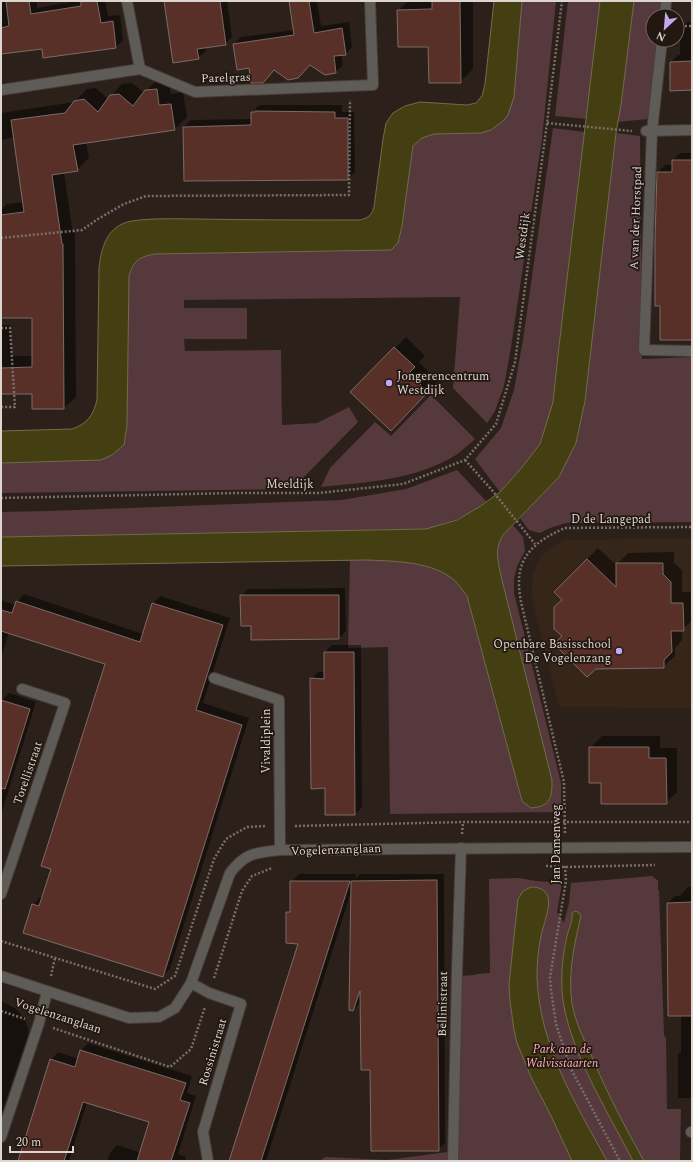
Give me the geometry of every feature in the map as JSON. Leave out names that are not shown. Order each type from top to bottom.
[{"type":"street","points":[[127,1],[140,70]]},
{"type":"street","name":"Parelgras","points":[[1,90],[140,70],[195,92],[373,85],[370,1]]},
{"type":"street","name":"A van der Horstpad","points":[[661,48],[649,131],[644,350],[692,351]]},
{"type":"street","points":[[649,131],[692,130]]},
{"type":"street","name":"Vivaldiplein","points":[[214,678],[279,700],[280,850]]},
{"type":"street","name":"Torellistraat","points":[[1,894],[65,703],[22,689]]},
{"type":"street","name":"Vogelenzanglaan","points":[[1,976],[129,1018],[159,1017],[175,1008],[191,983],[230,873],[239,862],[252,854],[280,850],[692,846]]},
{"type":"street","name":"Bellinistraat","points":[[453,1161],[461,848]]},
{"type":"street","name":"Rossinistraat","points":[[191,983],[209,993],[241,1004],[203,1132],[208,1161]]},
{"type":"street","points":[[1,1137],[39,1023],[47,992]]},
{"type":"path","name":"Westdijk","points":[[465,460],[496,424],[515,362],[562,1]]},
{"type":"path","points":[[1,238],[82,230],[124,204],[146,196],[349,195],[350,86]]},
{"type":"path","points":[[547,123],[624,130]]},
{"type":"path","points":[[1,328],[10,328],[15,407],[1,407]]},
{"type":"path","points":[[465,460],[491,489],[535,544]]},
{"type":"path","name":"Meeldijk","points":[[1,498],[235,493],[320,493],[403,484],[465,460]]},
{"type":"path","name":"D de Langepad","points":[[535,544],[547,536],[565,528],[692,527]]},
{"type":"path","name":"Jan Damenweg","points":[[535,544],[527,555],[521,569],[518,583],[521,602],[564,782],[566,822],[566,881],[550,977],[550,990],[556,1024],[571,1069],[620,1161]]},
{"type":"path","name":"Vogelenzanglaan","points":[[1,941],[155,989],[175,976],[214,859],[226,839],[247,826],[463,822],[692,822]]},
{"type":"path","points":[[541,865],[565,867],[660,865]]},
{"type":"path","name":"Vogelenzanglaan","points":[[1,1011],[170,1067],[191,1049],[242,891],[252,876],[278,866]]},
{"type":"shaded area","points":[[494,1],[522,1],[514,97],[508,115],[491,130],[481,133],[434,134],[422,138],[413,146],[402,226],[398,243],[391,250],[155,254],[141,258],[133,266],[129,276],[127,425],[124,445],[112,455],[101,460],[1,463],[1,431],[72,429],[86,422],[94,410],[97,399],[99,268],[105,243],[116,227],[137,220],[148,219],[360,220],[367,217],[371,214],[374,207],[386,123],[393,113],[405,106],[420,102],[467,105],[476,103],[482,96],[485,84]]},
{"type":"shaded area","points":[[600,1],[634,1],[616,133],[585,401],[576,443],[559,477],[503,535],[498,546],[498,560],[501,576],[552,780],[551,796],[546,803],[538,807],[531,808],[522,801],[467,596],[455,581],[441,572],[409,563],[365,560],[1,566],[1,537],[426,529],[457,520],[500,492],[540,444],[553,402]]},
{"type":"shaded area","name":"Openbare Basisschool De Vogelenzang","points":[[692,538],[692,708],[559,707],[531,594],[533,574],[540,557],[553,546],[564,540]]},
{"type":"shaded area","points":[[531,887],[543,890],[547,894],[549,901],[538,952],[537,968],[540,1003],[545,1027],[552,1051],[561,1073],[607,1161],[572,1161],[531,1077],[517,1043],[510,1001],[509,984],[518,899],[523,891]]},
{"type":"shaded area","points":[[575,911],[581,916],[571,974],[573,1010],[604,1084],[644,1161],[633,1161],[590,1078],[571,1034],[565,1012],[562,977],[564,950],[571,924],[572,913]]},
{"type":"green space","points":[[522,1],[556,1],[542,139],[511,347],[504,386],[495,411],[487,423],[453,388],[460,297],[184,300],[184,308],[247,308],[247,339],[184,339],[185,351],[281,350],[282,425],[317,423],[349,407],[358,422],[300,481],[288,489],[1,493],[1,463],[101,460],[127,425],[129,276],[135,263],[141,258],[155,254],[338,251],[398,243],[402,226],[413,146],[422,138],[434,134],[481,133],[514,97]]},
{"type":"green space","points":[[568,1],[600,1],[587,119],[555,116]]},
{"type":"green space","points":[[634,1],[662,1],[662,8],[645,8],[645,48],[657,48],[648,119],[617,122],[621,105]]},
{"type":"green space","points":[[553,128],[585,132],[553,402],[540,444],[500,492],[475,459],[501,428],[514,390],[523,340]]},
{"type":"green space","points":[[616,133],[640,136],[642,359],[692,357],[692,522],[566,523],[540,533],[529,530],[520,518],[559,477],[585,401]]},
{"type":"green space","points":[[431,395],[475,439],[456,455],[441,463],[408,475],[321,487],[330,468],[375,422],[391,436]]},
{"type":"green space","points":[[457,470],[486,501],[472,512],[450,522],[426,529],[1,537],[1,512],[342,500],[406,489]]},
{"type":"green space","points":[[513,525],[523,537],[525,551],[517,566],[514,579],[514,593],[561,783],[561,812],[390,814],[388,647],[348,648],[350,560],[402,562],[429,567],[441,571],[451,577],[467,596],[522,801],[501,576],[497,554],[502,537]]},
{"type":"green space","name":"Park aan de Walvisstaarten","points":[[652,876],[658,881],[659,890],[664,1035],[666,1038],[667,1109],[681,1109],[680,1160],[692,1161],[320,1161],[325,1157],[387,1160],[455,1151],[458,976],[490,973],[489,879],[519,878],[562,883],[557,912],[564,923],[569,903],[571,883]]},
{"type":"building","points":[[6,1],[29,1],[31,14],[81,6],[81,1],[97,1],[101,23],[113,21],[116,48],[43,58],[42,49],[1,54],[1,28],[9,26]]},
{"type":"building","points":[[164,1],[220,1],[226,45],[197,49],[199,59],[173,63]]},
{"type":"building","points":[[289,1],[309,1],[314,33],[342,28],[346,55],[334,56],[336,73],[325,75],[310,65],[298,78],[288,80],[274,70],[263,83],[251,83],[249,68],[237,70],[233,44],[294,35]]},
{"type":"building","points":[[432,1],[460,1],[461,83],[429,83],[428,47],[398,47],[397,10],[432,9]]},
{"type":"building","points":[[692,61],[692,90],[670,91],[670,62]]},
{"type":"building","points":[[157,89],[159,105],[171,104],[175,130],[73,145],[78,171],[52,175],[63,244],[64,409],[32,409],[32,394],[1,394],[1,368],[32,367],[32,318],[1,318],[1,215],[24,212],[11,120],[65,113],[74,101],[84,99],[98,112],[110,95],[119,94],[133,106],[145,90]]},
{"type":"building","points":[[251,112],[335,112],[335,118],[348,118],[348,180],[184,181],[183,127],[251,125]]},
{"type":"building","points":[[672,160],[692,160],[692,340],[660,340],[660,306],[655,306],[657,172],[672,172]]},
{"type":"building","name":"Jongerencentrum Westdijk","points":[[394,347],[415,367],[409,373],[428,392],[391,431],[350,392]]},
{"type":"building","points":[[587,559],[616,587],[616,563],[663,563],[663,574],[671,582],[671,603],[683,603],[684,631],[671,631],[672,652],[664,660],[664,668],[596,669],[587,677],[554,644],[562,636],[554,629],[554,607],[562,600],[554,592]]},
{"type":"building","points":[[240,595],[339,595],[339,639],[251,640],[251,626],[241,626]]},
{"type":"building","points":[[16,601],[140,642],[152,603],[223,625],[196,710],[242,725],[163,977],[23,933],[32,904],[39,906],[51,869],[41,866],[105,664],[1,631],[1,610],[12,613]]},
{"type":"building","points":[[324,652],[354,652],[355,815],[325,815],[325,788],[311,789],[310,678],[324,679]]},
{"type":"building","points":[[1,700],[30,709],[5,789],[1,788]]},
{"type":"building","points":[[589,747],[649,747],[649,758],[666,758],[667,804],[601,804],[601,783],[589,783]]},
{"type":"building","points":[[437,880],[439,1151],[371,1151],[370,1070],[361,1070],[360,991],[353,1011],[349,1010],[351,881]]},
{"type":"building","points":[[290,881],[350,881],[261,1161],[229,1161],[298,944],[286,943],[286,912],[290,912]]},
{"type":"building","points":[[692,902],[692,1016],[668,1016],[667,903]]},
{"type":"building","points":[[80,1050],[186,1083],[180,1100],[190,1103],[171,1161],[137,1161],[149,1122],[83,1102],[64,1161],[18,1161],[50,1059],[75,1067]]},
{"type":"place","name":"Jongerencentrum Westdijk","points":[[389,383]]},
{"type":"place","name":"Openbare Basisschool De Vogelenzang","points":[[619,651]]}]
